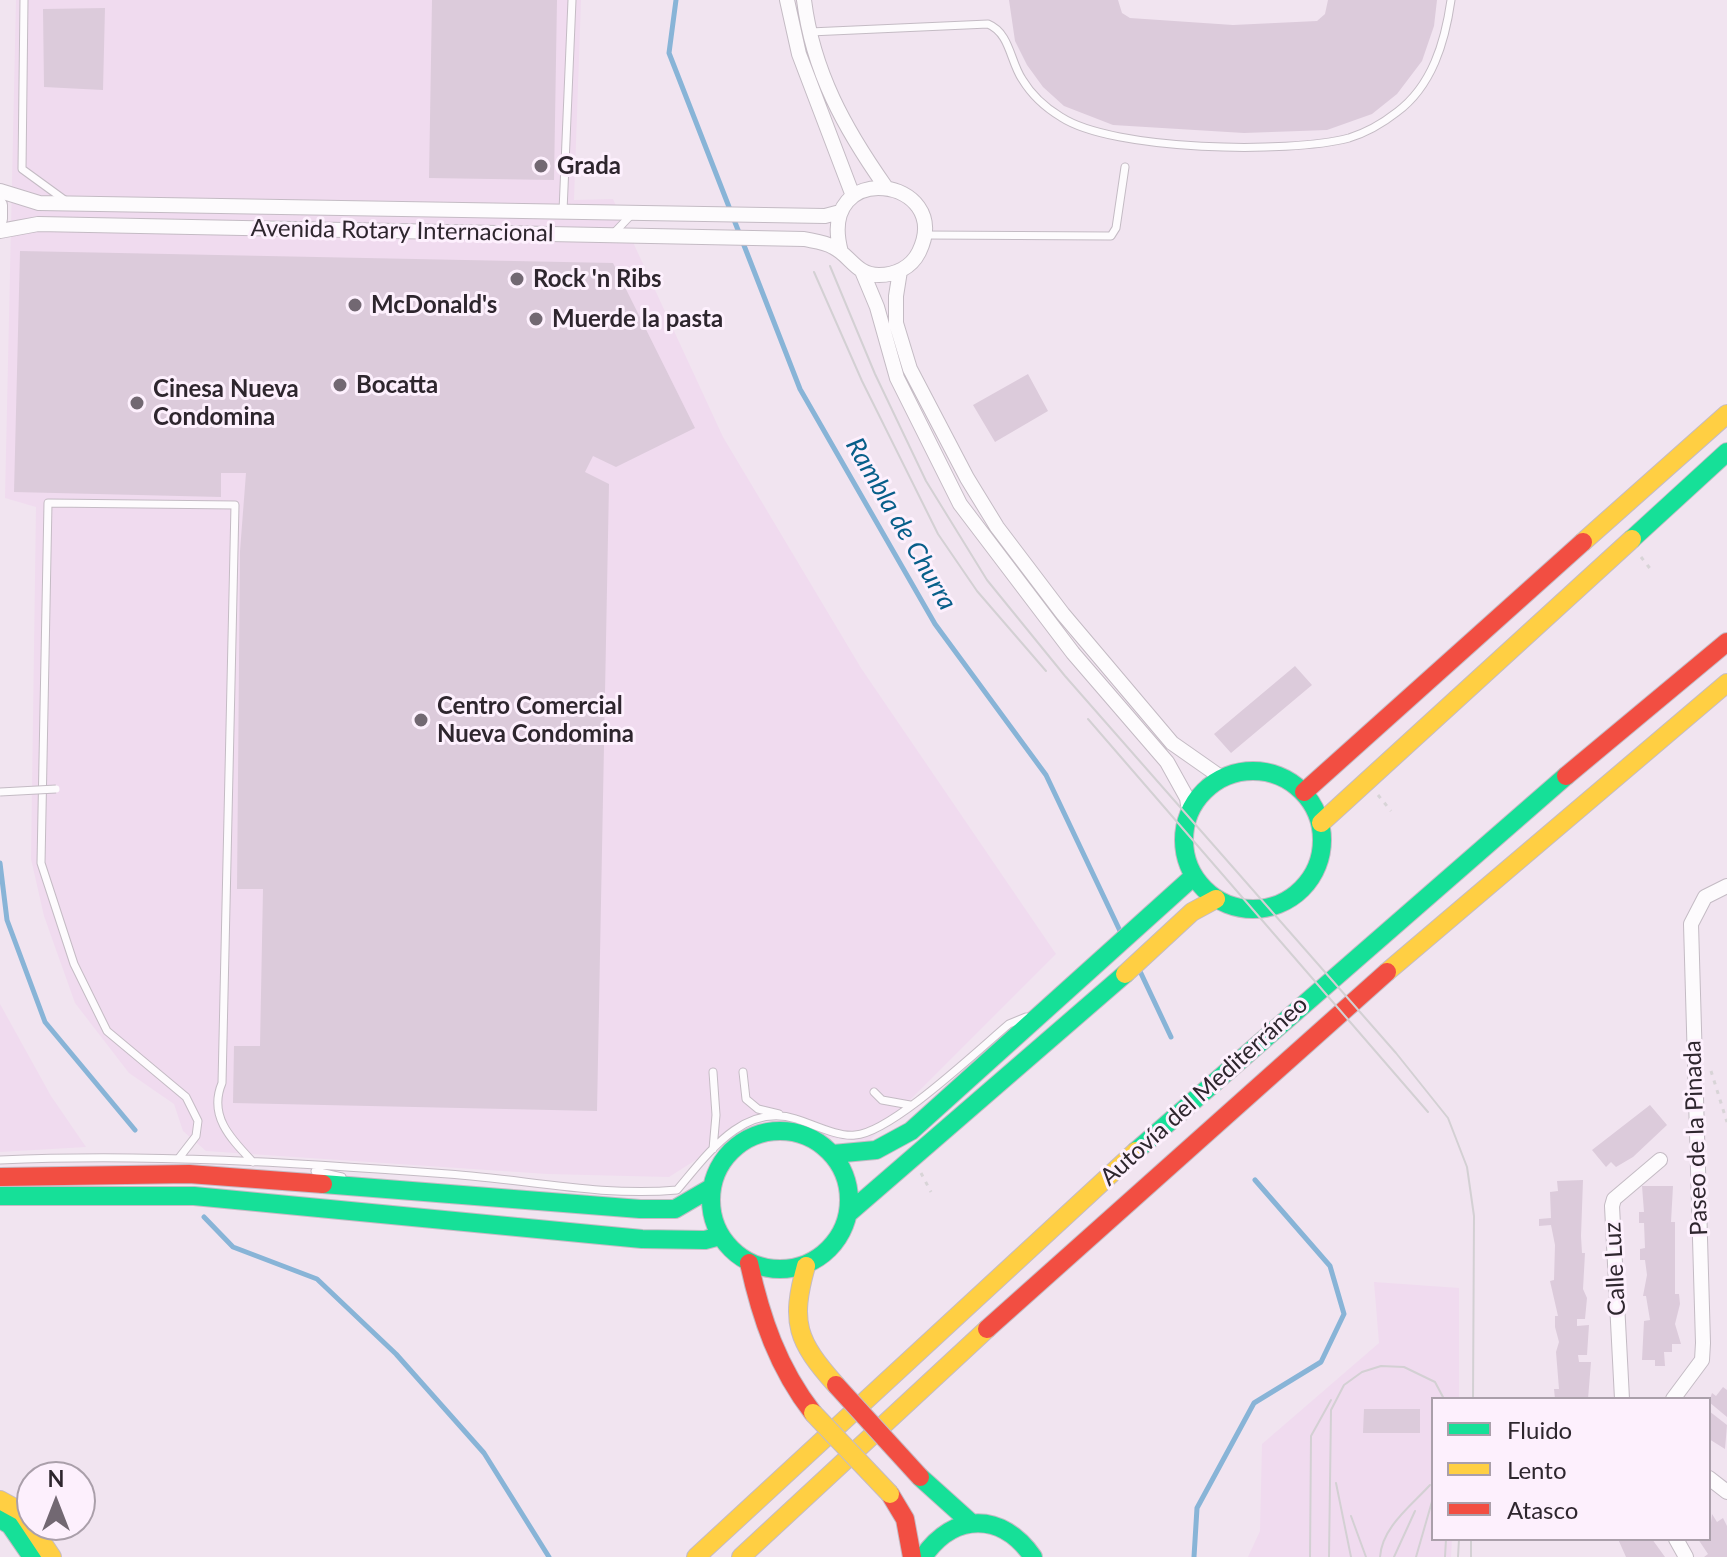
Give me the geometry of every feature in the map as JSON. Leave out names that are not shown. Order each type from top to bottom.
[{"type":"main road","points":[[1304,792],[1727,414]]},
{"type":"main road","points":[[1321,823],[1727,452]]},
{"type":"main road","name":"Autovía del Mediterráneo","points":[[696,1557],[912,1354],[1208,1086],[1493,836],[1727,642]]},
{"type":"main road","name":"Autovía del Mediterráneo","points":[[741,1557],[931,1379],[1267,1074],[1513,860],[1727,683]]},
{"type":"main road","points":[[1243,771],[1265,772],[1286,779],[1304,792],[1321,823],[1323,844],[1318,864],[1308,882],[1294,896],[1275,906],[1255,909],[1235,907],[1216,899],[1194,876],[1185,856],[1184,834],[1189,812],[1202,792],[1222,778],[1243,771]]},
{"type":"main road","points":[[833,1154],[876,1150],[911,1131],[1194,876]]},
{"type":"main road","points":[[850,1212],[847,1181],[833,1154],[806,1136],[773,1131],[751,1137],[732,1149],[719,1167],[711,1188],[711,1213],[720,1236],[733,1252],[749,1263],[777,1270],[806,1266],[826,1253],[850,1212],[1095,1001],[1192,912],[1216,899]]},
{"type":"main road","points":[[0,1177],[189,1174],[675,1209],[711,1188]]},
{"type":"main road","points":[[0,1196],[194,1196],[642,1239],[705,1240],[720,1236]]},
{"type":"main road","points":[[749,1263],[760,1316],[790,1385],[890,1494],[905,1519],[912,1557]]},
{"type":"main road","points":[[806,1266],[795,1299],[796,1332],[811,1357],[920,1477],[970,1522]]},
{"type":"main road","points":[[0,1500],[22,1512],[52,1557]]},
{"type":"main road","points":[[0,1519],[10,1525],[32,1557]]},
{"type":"main road","points":[[923,1557],[939,1535],[970,1522],[992,1523],[1012,1531],[1033,1557]]},
{"type":"street","points":[[787,0],[799,54],[853,196]]},
{"type":"street","points":[[804,0],[810,32],[844,128],[885,186]]},
{"type":"street","points":[[862,271],[877,275],[900,271],[918,255],[925,235],[921,213],[908,196],[885,186],[870,187],[853,196],[840,212],[836,232],[841,252],[862,271],[877,307],[897,378],[960,504],[1073,653],[1167,762],[1187,798],[1189,812]]},
{"type":"street","name":"Avenida Rotary Internacional","points":[[0,191],[39,203],[66,201],[790,215],[840,212]]},
{"type":"street","points":[[199,227],[235,219],[241,204]]},
{"type":"street","points":[[0,205],[0,219]]},
{"type":"street","name":"Avenida Rotary Internacional","points":[[0,231],[38,224],[804,239],[832,246],[841,252]]},
{"type":"street","points":[[900,271],[896,323],[910,369],[967,478],[997,527],[1063,614],[1175,746],[1222,778]]},
{"type":"street","name":"Paseo de la Pinada","points":[[1674,1397],[1702,1360],[1691,924],[1705,897],[1727,886]]},
{"type":"street","name":"Calle Luz","points":[[1622,1397],[1612,1206],[1614,1199],[1660,1160]]},
{"type":"street","points":[[1711,1480],[1727,1492]]},
{"type":"lane","points":[[24,0],[22,169],[66,201]]},
{"type":"lane","points":[[563,211],[572,0]]},
{"type":"lane","points":[[810,32],[988,24],[1004,36],[1021,78],[1031,91],[1059,116],[1080,128],[1101,135],[1158,143],[1299,144],[1352,137],[1387,120],[1409,102],[1430,73],[1444,37],[1451,0]]},
{"type":"lane","points":[[925,235],[1111,236],[1116,228],[1125,167]]},
{"type":"lane","points":[[611,235],[634,213]]},
{"type":"lane","points":[[179,1158],[196,1136],[198,1121],[186,1097],[107,1031],[74,964],[41,863],[48,503],[235,505],[222,1083],[215,1099],[224,1132],[253,1162]]},
{"type":"lane","points":[[0,792],[56,789]]},
{"type":"lane","points":[[743,1072],[746,1099],[758,1109],[855,1135],[887,1124],[1009,1024],[1046,1009]]},
{"type":"lane","points":[[713,1072],[716,1115],[713,1149]]},
{"type":"lane","points":[[874,1092],[882,1100],[910,1105]]},
{"type":"lane","points":[[0,1160],[105,1155],[179,1158],[449,1174],[639,1193],[677,1190],[725,1134],[761,1117],[788,1117]]},
{"type":"lane","points":[[294,1166],[399,1190]]},
{"type":"path","points":[[1693,1066],[1710,1068],[1727,1122]]},
{"type":"shaded area","points":[[16,0],[581,0],[574,200],[613,199],[723,437],[861,668],[1056,954],[868,1142],[773,1131],[713,1149],[669,1177],[547,1174],[206,1151],[183,1131],[174,1104],[129,1073],[75,1003],[44,916],[31,859],[36,507],[5,498]]},
{"type":"shaded area","points":[[0,1004],[51,1096],[86,1147],[0,1152]]},
{"type":"shaded area","points":[[1374,1282],[1459,1288],[1459,1397],[1431,1397],[1431,1541],[1452,1541],[1451,1557],[1248,1557],[1260,1531],[1262,1444],[1379,1343]]},
{"type":"building","points":[[432,0],[557,0],[554,180],[429,178]]},
{"type":"building","points":[[1009,0],[1118,0],[1122,13],[1130,18],[1233,25],[1317,21],[1325,14],[1328,0],[1437,0],[1434,26],[1422,61],[1397,94],[1372,114],[1327,130],[1244,133],[1113,125],[1064,106],[1043,87],[1027,65],[1015,41]]},
{"type":"building","points":[[105,8],[103,90],[44,87],[43,9]]},
{"type":"building","name":"Centro Comercial Nueva Condomina","points":[[20,251],[613,263],[695,428],[616,467],[593,456],[585,472],[609,484],[597,1111],[233,1103],[234,1046],[260,1046],[263,889],[237,889],[240,551],[246,473],[221,473],[221,497],[14,492]]},
{"type":"building","points":[[1028,374],[1048,411],[995,442],[973,405]]},
{"type":"building","points":[[1295,666],[1312,685],[1231,753],[1214,734]]},
{"type":"building","points":[[1650,1105],[1667,1125],[1633,1157],[1616,1167],[1611,1162],[1606,1167],[1592,1150]]},
{"type":"building","points":[[1583,1180],[1581,1236],[1582,1253],[1585,1253],[1583,1289],[1587,1298],[1585,1319],[1577,1319],[1577,1326],[1589,1325],[1587,1355],[1578,1355],[1579,1362],[1591,1362],[1588,1397],[1555,1397],[1554,1389],[1559,1389],[1556,1352],[1559,1342],[1555,1327],[1555,1316],[1558,1316],[1550,1281],[1554,1280],[1555,1245],[1551,1225],[1539,1226],[1539,1219],[1551,1218],[1550,1192],[1558,1191],[1557,1181]]},
{"type":"building","points":[[1642,1186],[1673,1186],[1671,1222],[1675,1222],[1675,1294],[1679,1294],[1680,1304],[1675,1324],[1681,1344],[1672,1344],[1672,1352],[1664,1352],[1665,1366],[1655,1366],[1655,1360],[1642,1360],[1644,1321],[1650,1320],[1646,1296],[1643,1296],[1647,1275],[1645,1260],[1640,1260],[1640,1249],[1645,1248],[1644,1223],[1639,1223],[1639,1212],[1644,1212]]},
{"type":"building","points":[[1723,1387],[1727,1390],[1727,1417],[1711,1404],[1712,1393],[1716,1396]]},
{"type":"building","points":[[1364,1409],[1420,1409],[1420,1433],[1363,1433]]},
{"type":"building","points":[[1711,1413],[1727,1425],[1725,1449],[1711,1440]]},
{"type":"building","points":[[1712,1514],[1717,1522],[1723,1518],[1727,1526],[1727,1557],[1704,1557],[1708,1554],[1699,1541],[1711,1541]]},
{"type":"building","points":[[1619,1541],[1653,1541],[1665,1557],[1626,1557]]},
{"type":"waterway","name":"Rambla de Churra","points":[[676,0],[669,53],[800,389],[935,624],[1046,775],[1121,933]]},
{"type":"waterway","points":[[0,863],[7,920],[45,1022],[135,1130]]},
{"type":"waterway","name":"Rambla de Churra","points":[[1138,967],[1171,1037]]},
{"type":"waterway","name":"Rambla de Churra","points":[[1194,1557],[1197,1508],[1254,1403],[1321,1362],[1344,1314],[1330,1266],[1255,1180]]},
{"type":"waterway","points":[[204,1217],[233,1247],[317,1279],[396,1354],[484,1453],[549,1557]]},
{"type":"tram line","points":[[830,266],[875,374],[926,481],[987,580],[1065,676],[1396,1053],[1448,1118],[1467,1167],[1474,1216],[1473,1397]]},
{"type":"tram line","points":[[814,272],[862,381],[938,534],[977,591],[1046,671]]},
{"type":"tram line","points":[[1088,719],[1428,1112]]},
{"type":"tram line","points":[[1329,1557],[1331,1410],[1344,1385],[1362,1372],[1381,1366],[1404,1367],[1435,1382],[1443,1397]]},
{"type":"tram line","points":[[1310,1557],[1311,1436],[1331,1400]]},
{"type":"tram line","points":[[1336,1483],[1351,1557]]},
{"type":"tram line","points":[[1380,1557],[1392,1527],[1430,1485]]},
{"type":"tram line","points":[[1416,1557],[1431,1505]]},
{"type":"tram line","points":[[1394,1557],[1415,1511]]},
{"type":"tram line","points":[[1351,1516],[1366,1557]]},
{"type":"tram line","points":[[1445,1557],[1446,1541]]},
{"type":"tram line","points":[[1458,1557],[1459,1541]]},
{"type":"tram line","points":[[1471,1541],[1471,1557]]},
{"type":"traffic: fast","points":[[1632,539],[1727,452]]},
{"type":"traffic: fast","points":[[1253,771],[1279,776],[1302,791],[1317,814],[1322,840],[1317,866],[1302,889],[1279,904],[1253,909],[1227,904],[1204,889],[1189,866],[1184,840],[1189,814],[1204,791],[1227,776],[1253,771]]},
{"type":"traffic: fast","points":[[1136,1151],[1566,776]]},
{"type":"traffic: fast","points":[[833,1154],[876,1150],[911,1131],[1194,876]]},
{"type":"traffic: fast","points":[[850,1212],[1125,974]]},
{"type":"traffic: fast","points":[[780,1131],[807,1136],[829,1151],[844,1173],[849,1200],[844,1227],[829,1249],[807,1264],[780,1269],[753,1264],[731,1249],[716,1227],[711,1200],[716,1173],[731,1151],[753,1136],[780,1131]]},
{"type":"traffic: fast","points":[[323,1184],[640,1209],[675,1209],[711,1188]]},
{"type":"traffic: fast","points":[[0,1196],[194,1196],[642,1239],[705,1240],[720,1236]]},
{"type":"traffic: fast","points":[[920,1477],[970,1522]]},
{"type":"traffic: fast","points":[[0,1519],[10,1525],[32,1557]]},
{"type":"traffic: fast","points":[[923,1557],[935,1542],[949,1532],[963,1525],[978,1523],[993,1525],[1007,1532],[1021,1542],[1033,1557]]},
{"type":"traffic: slow","points":[[1583,542],[1727,414]]},
{"type":"traffic: slow","points":[[1321,823],[1632,539]]},
{"type":"traffic: slow","points":[[1387,972],[1727,683]]},
{"type":"traffic: slow","points":[[1125,974],[1192,912],[1216,899]]},
{"type":"traffic: slow","points":[[696,1557],[1136,1151]]},
{"type":"traffic: slow","points":[[806,1266],[798,1302],[800,1330],[813,1356],[836,1385]]},
{"type":"traffic: slow","points":[[741,1557],[987,1329]]},
{"type":"traffic: slow","points":[[813,1413],[890,1494]]},
{"type":"traffic: slow","points":[[0,1500],[22,1512],[52,1557]]},
{"type":"traffic: jam","points":[[1304,792],[1583,542]]},
{"type":"traffic: jam","points":[[1566,776],[1727,642]]},
{"type":"traffic: jam","points":[[987,1329],[1387,972]]},
{"type":"traffic: jam","points":[[0,1177],[189,1174],[323,1184]]},
{"type":"traffic: jam","points":[[749,1263],[772,1342],[790,1378],[813,1413]]},
{"type":"traffic: jam","points":[[836,1385],[920,1477]]},
{"type":"traffic: jam","points":[[890,1494],[905,1519],[912,1557]]},
{"type":"place","name":"Grada","points":[[541,166]]},
{"type":"place","name":"Rock 'n Ribs","points":[[517,279]]},
{"type":"place","name":"McDonald's","points":[[355,305]]},
{"type":"place","name":"Muerde la pasta","points":[[536,319]]},
{"type":"place","name":"Bocatta","points":[[340,385]]},
{"type":"place","name":"Cinesa Nueva Condomina","points":[[137,403]]},
{"type":"place","name":"Centro Comercial Nueva Condomina","points":[[421,720]]}]
